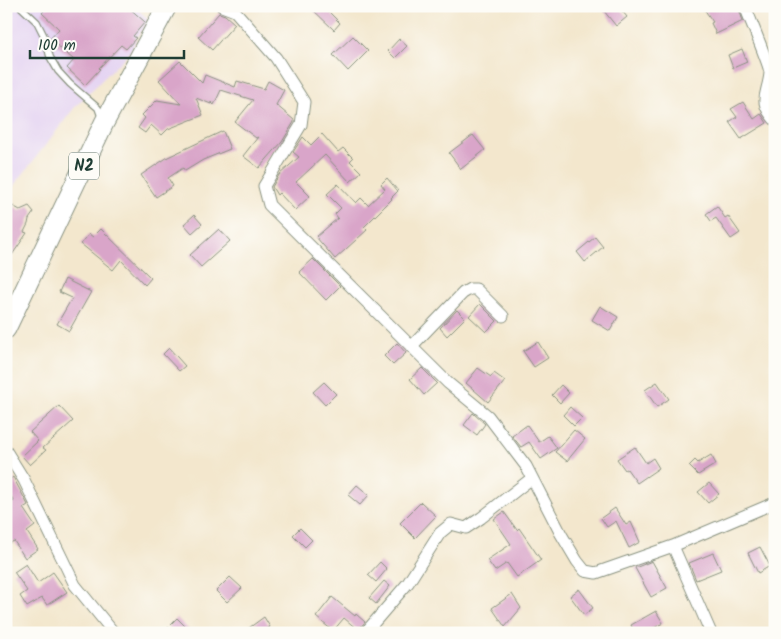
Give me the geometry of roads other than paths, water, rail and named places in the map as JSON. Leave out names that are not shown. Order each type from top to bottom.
[{"type":"highway","name":"N2","points":[[6,329],[104,123],[167,6]]},
{"type":"street","points":[[222,6],[235,11],[276,58],[304,102],[301,125],[264,186],[269,205],[448,383],[488,416],[526,466],[561,534],[585,571],[596,573],[674,546],[772,504]]},
{"type":"street","points":[[745,6],[770,71],[765,93],[766,110],[775,120]]},
{"type":"street","points":[[411,347],[470,288],[476,288],[503,316]]},
{"type":"street","points":[[6,451],[24,480],[75,585],[114,633]]},
{"type":"street","points":[[365,633],[408,583],[440,533],[451,524],[466,528],[532,478]]},
{"type":"street","points":[[674,546],[711,633]]},
{"type":"lane","points":[[20,6],[37,22],[45,38],[50,57],[58,71],[98,108],[104,123]]}]
